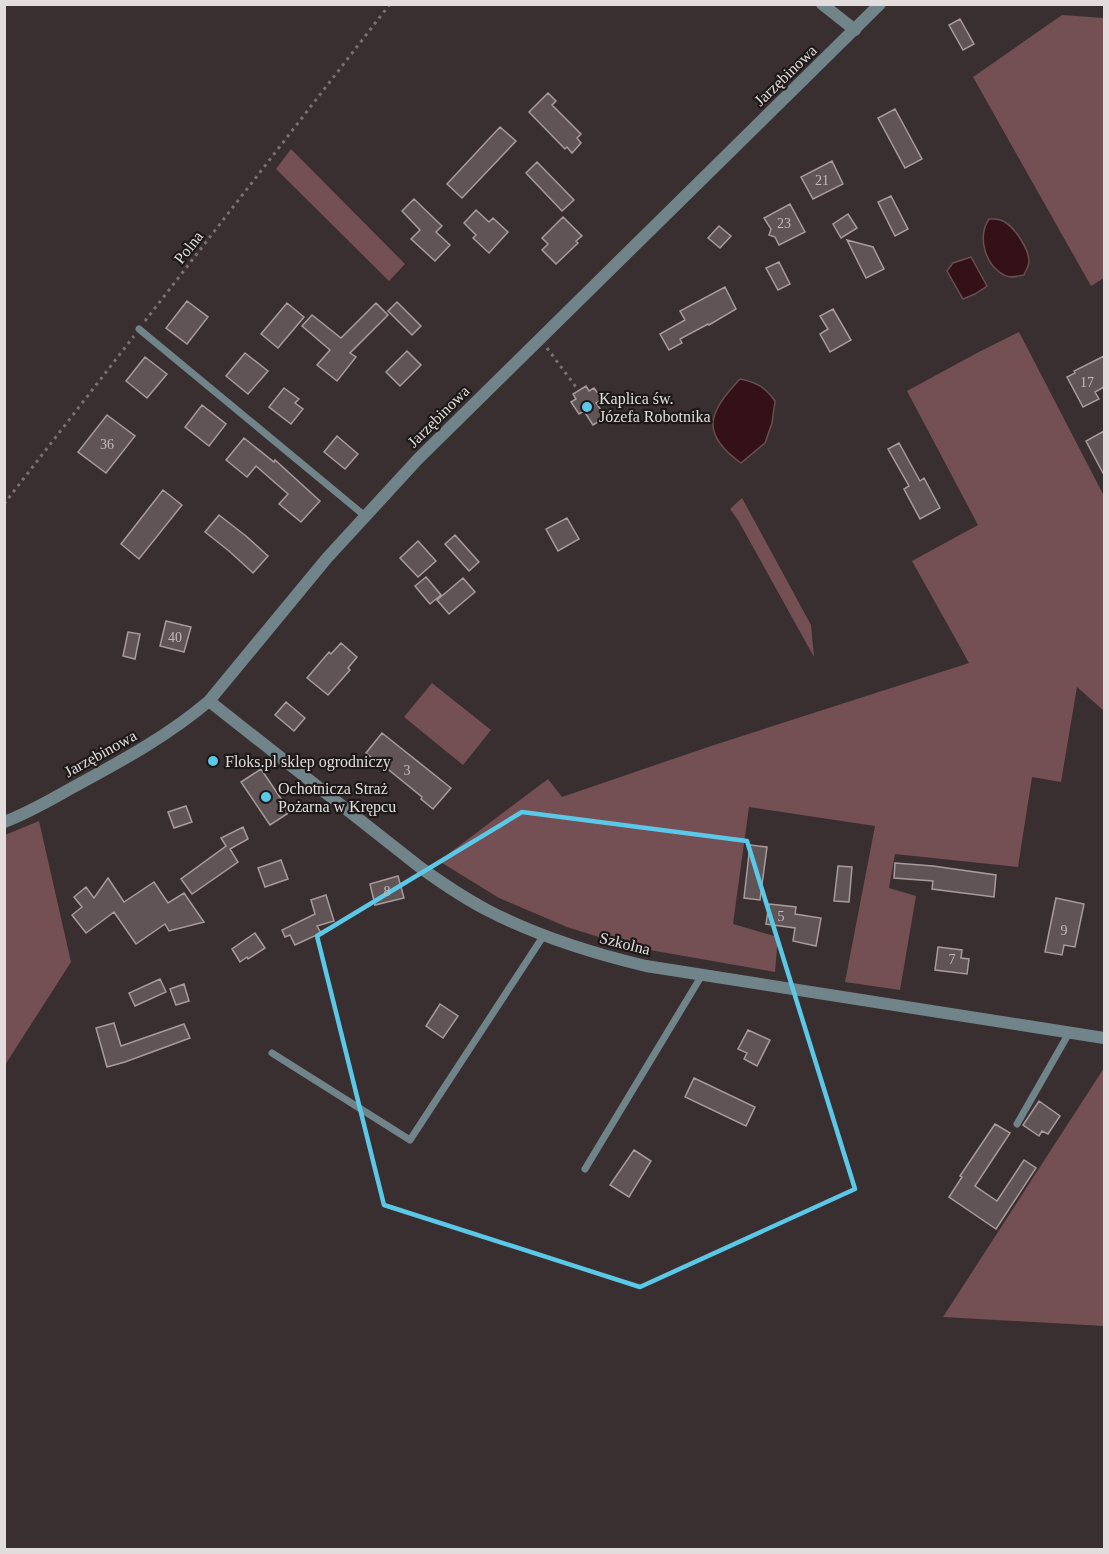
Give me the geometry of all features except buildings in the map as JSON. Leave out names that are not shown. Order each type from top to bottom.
[{"type":"street","points":[[822,4],[855,30]]},
{"type":"street","name":"Jarzębinowa","points":[[4,822],[41,805],[141,750],[186,721],[209,701],[327,558],[417,459],[880,4]]},
{"type":"street","name":"Szkolna","points":[[209,701],[430,875],[486,909],[544,935],[601,955],[646,966],[1104,1038]]},
{"type":"lane","points":[[140,329],[365,516]]},
{"type":"lane","points":[[272,1053],[410,1140],[544,935]]},
{"type":"lane","points":[[585,1169],[702,975]]},
{"type":"lane","points":[[1017,1124],[1069,1033]]},
{"type":"path","name":"Polna","points":[[4,504],[390,4]]},
{"type":"path","points":[[539,353],[552,341]]},
{"type":"path","points":[[546,346],[576,387]]},
{"type":"highlighted area","points":[[522,812],[747,841],[855,1189],[640,1287],[384,1205],[317,936]]},
{"type":"shaded area","points":[[1062,15],[1104,18],[1104,278],[1091,286],[973,77]]},
{"type":"shaded area","points":[[291,149],[405,264],[389,281],[276,169]]},
{"type":"shaded area","points":[[989,219],[999,219],[1008,224],[1022,241],[1029,261],[1024,275],[1006,276],[992,265],[983,242],[985,226]]},
{"type":"shaded area","points":[[971,257],[987,286],[963,299],[947,271],[953,263]]},
{"type":"shaded area","points":[[1019,332],[1104,496],[1104,711],[1077,687],[1061,782],[1032,777],[1018,867],[895,854],[889,888],[916,896],[900,990],[845,982],[875,826],[749,807],[733,924],[778,937],[775,972],[627,946],[567,927],[499,898],[439,861],[548,779],[562,797],[711,746],[969,663],[912,561],[978,525],[907,391]]},
{"type":"shaded area","points":[[740,379],[760,386],[775,401],[772,423],[765,443],[741,463],[719,442],[714,432],[713,422],[721,402]]},
{"type":"shaded area","points":[[742,498],[811,625],[814,657],[730,509]]},
{"type":"shaded area","points":[[432,683],[491,730],[463,765],[404,717]]},
{"type":"shaded area","points":[[39,821],[71,962],[5,1065],[5,835]]},
{"type":"shaded area","points":[[1104,1068],[1104,1326],[943,1317]]},
{"type":"place","name":"Kaplica św. Józefa Robotnika","points":[[587,407]]},
{"type":"place","name":"Floks.pl sklep ogrodniczy","points":[[213,761]]},
{"type":"place","name":"Ochotnicza Straż Pożarna w Krępcu","points":[[266,797]]}]
